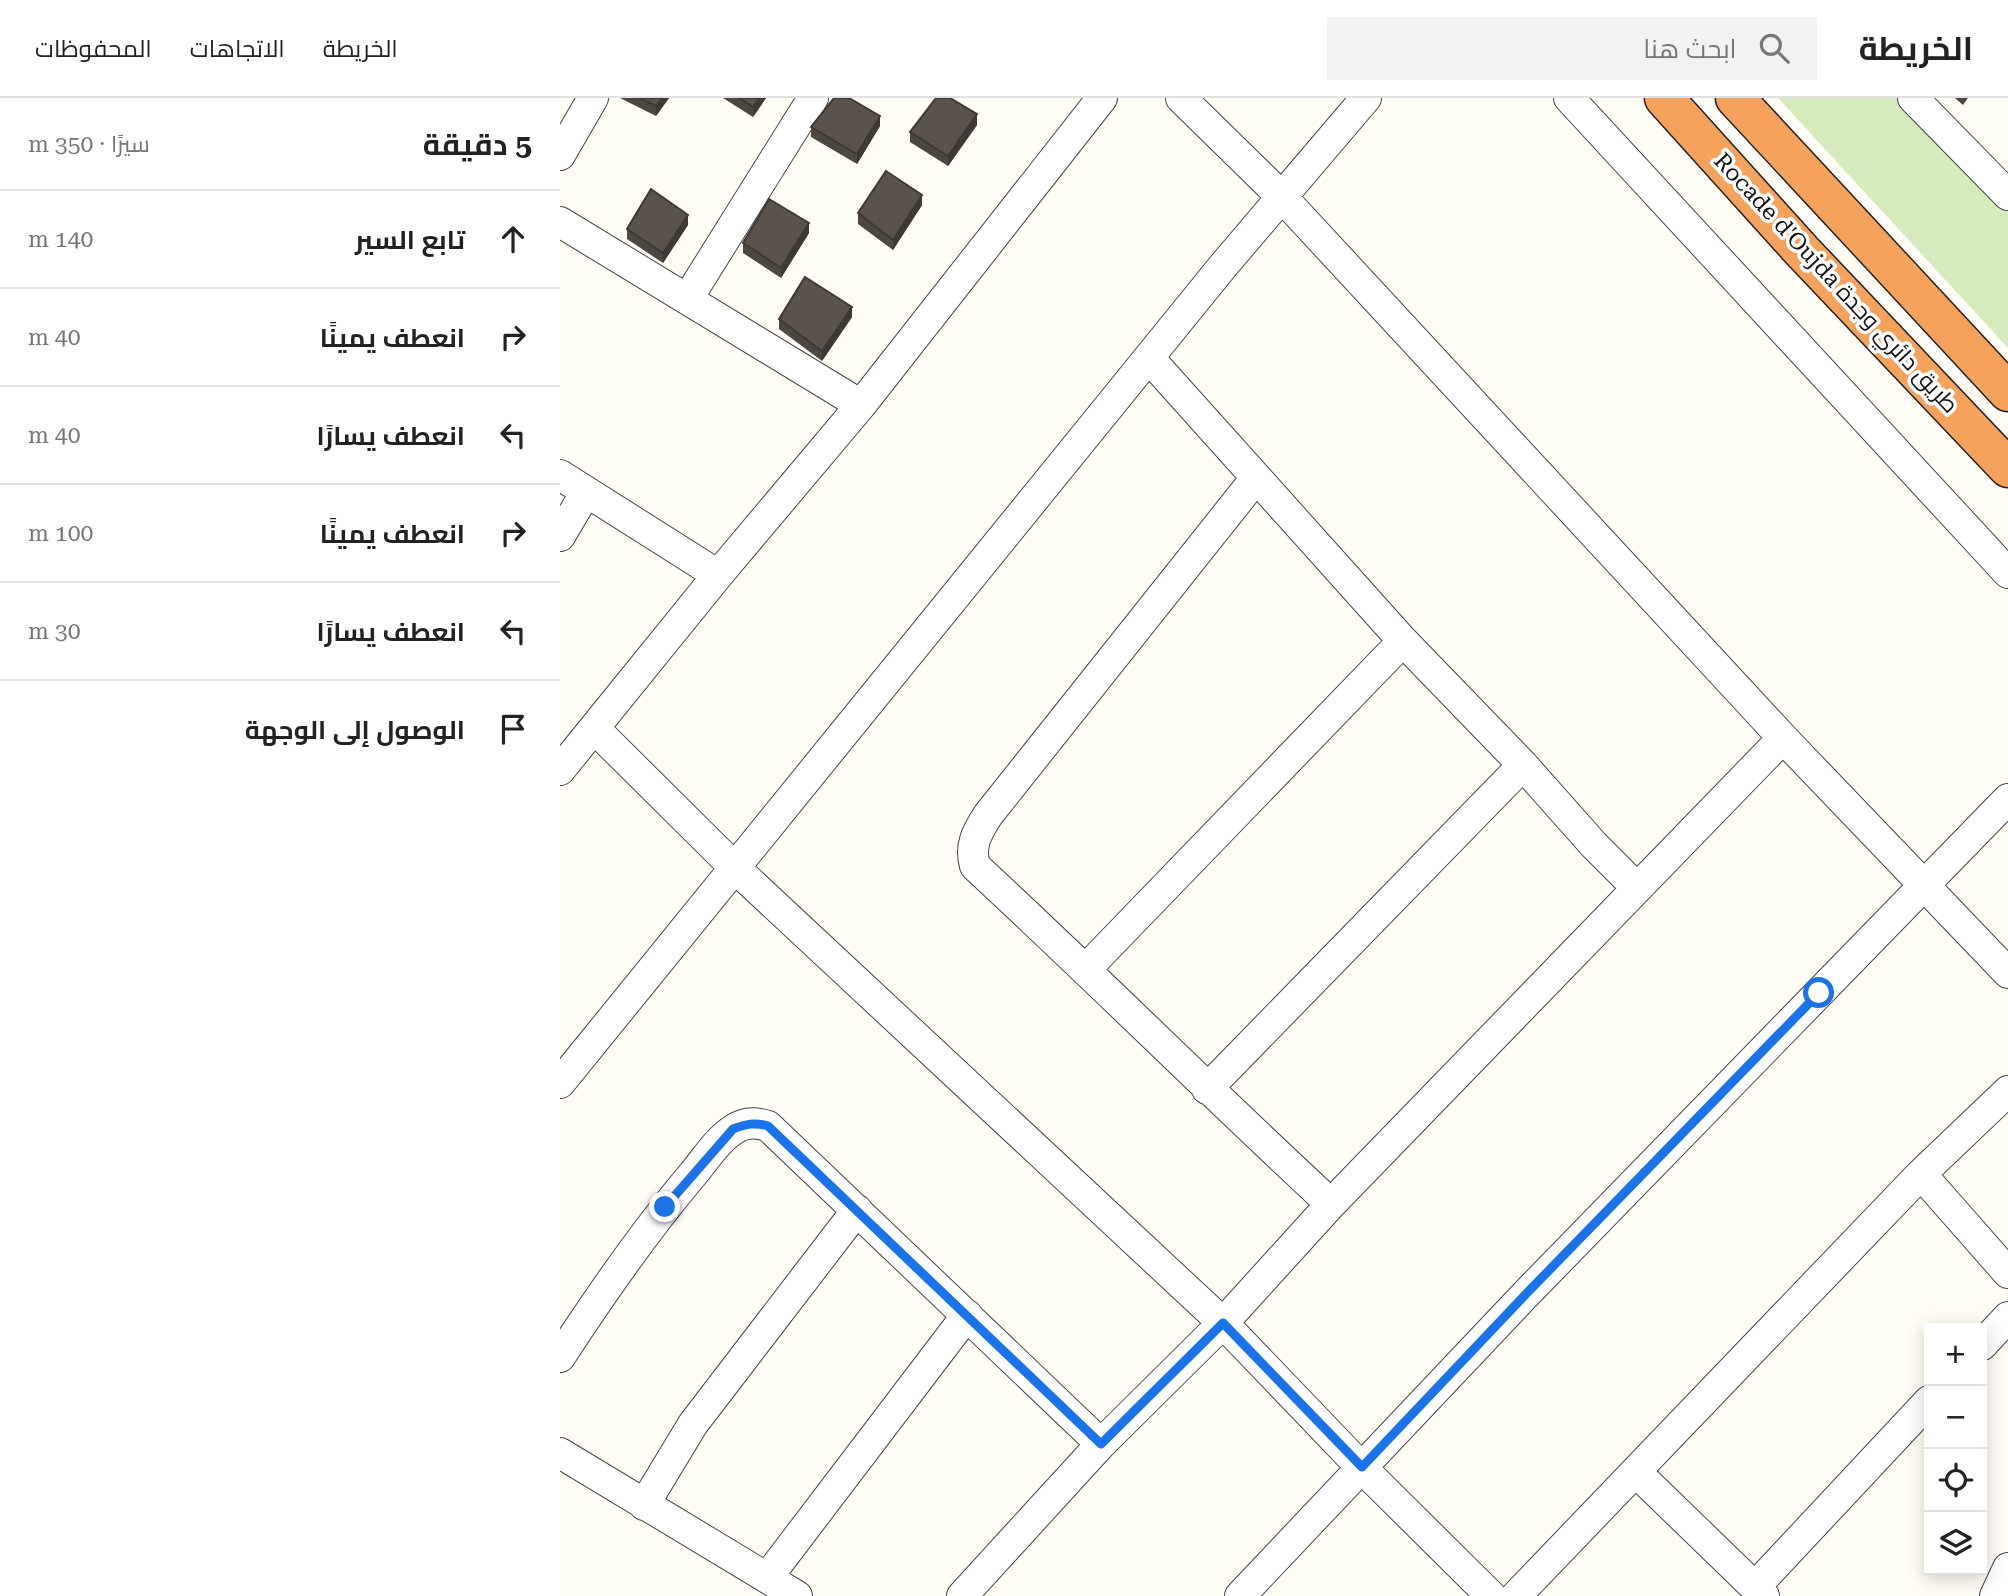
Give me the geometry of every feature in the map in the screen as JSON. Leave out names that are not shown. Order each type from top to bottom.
[{"type":"highway","name":"Rocade d'Oujda طريق دائري وجدة","points":[[1664,98],[1802,251],[2008,468]]},
{"type":"highway","points":[[1735,98],[2008,392]]},
{"type":"street","points":[[560,155],[593,98]]},
{"type":"street","points":[[688,298],[813,98]]},
{"type":"street","points":[[560,770],[718,575],[861,405],[1101,98]]},
{"type":"street","points":[[1181,98],[1282,197],[1783,737],[2008,972]]},
{"type":"street","points":[[560,1083],[1149,358],[1367,98]]},
{"type":"street","points":[[1569,98],[2008,573]]},
{"type":"street","points":[[1913,98],[2008,195]]},
{"type":"street","points":[[560,222],[861,405]]},
{"type":"street","points":[[1149,358],[1403,641],[1637,888]]},
{"type":"street","points":[[560,475],[718,575]]},
{"type":"street","points":[[1256,478],[988,815],[972,847],[975,866],[1331,1204]]},
{"type":"street","points":[[560,536],[586,492]]},
{"type":"street","points":[[1086,969],[1403,641]]},
{"type":"street","points":[[594,728],[735,867],[1223,1323],[1491,1596]]},
{"type":"street","points":[[962,1596],[1101,1444],[1223,1323],[1331,1204],[1783,737]]},
{"type":"street","points":[[1207,1088],[1523,765]]},
{"type":"street","points":[[1240,1596],[1924,883],[2008,799]]},
{"type":"street","points":[[1516,1596],[1921,1174],[2008,1091]]},
{"type":"street","points":[[560,1357],[665,1207],[733,1129],[758,1123],[768,1126],[1101,1444]]},
{"type":"street","points":[[1921,1174],[2008,1273]]},
{"type":"street","points":[[644,1505],[707,1405],[857,1210]]},
{"type":"street","points":[[767,1578],[967,1315]]},
{"type":"street","points":[[1987,1340],[2008,1317]]},
{"type":"street","points":[[1636,1472],[1760,1592],[1924,1407]]},
{"type":"street","points":[[560,1454],[797,1596]]},
{"type":"street","points":[[1994,1596],[2008,1568]]},
{"type":"green space","points":[[1778,98],[1908,98],[2008,196],[2008,348]]},
{"type":"building","points":[[639,98],[662,98],[656,106]]},
{"type":"building","points":[[739,98],[759,98],[753,107]]},
{"type":"building","points":[[834,98],[849,98],[880,116],[857,154],[811,127]]},
{"type":"building","points":[[936,98],[950,98],[977,114],[948,156],[910,132]]},
{"type":"building","points":[[886,171],[922,195],[893,240],[858,213]]},
{"type":"building","points":[[651,189],[688,215],[663,253],[627,229]]},
{"type":"building","points":[[769,199],[809,223],[781,268],[743,243]]},
{"type":"building","points":[[805,277],[852,307],[822,351],[779,319]]},
{"type":"route","points":[[665,1207],[733,1129],[746,1124],[768,1126],[1101,1444],[1223,1323],[1362,1467],[1819,993]]}]
